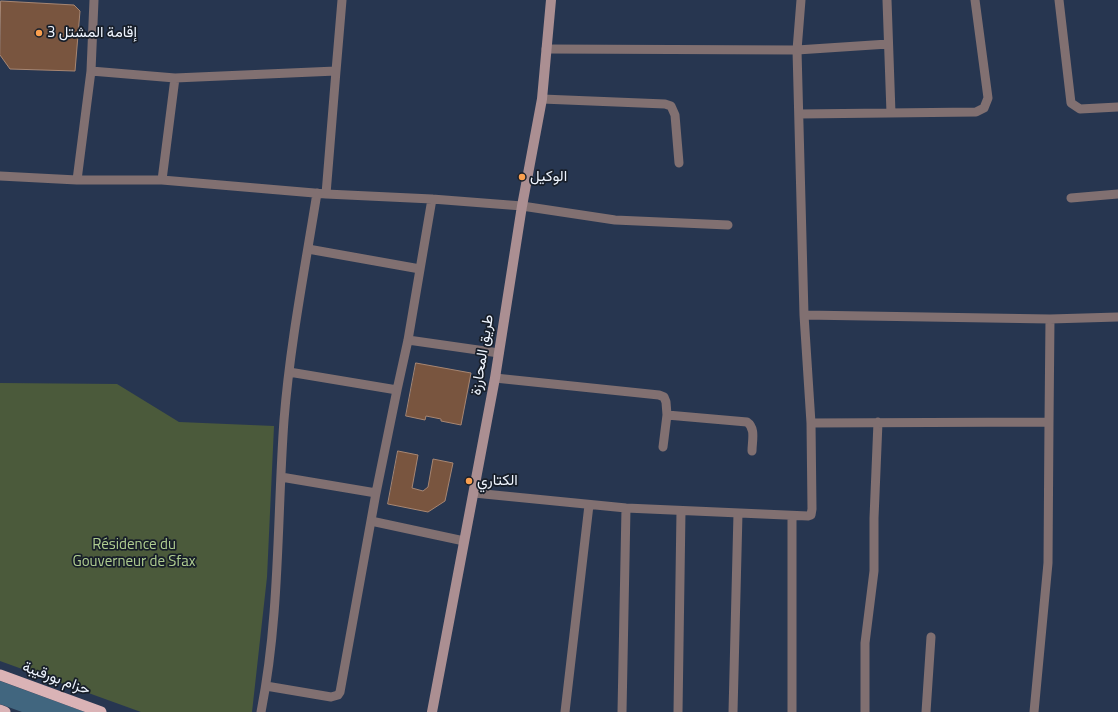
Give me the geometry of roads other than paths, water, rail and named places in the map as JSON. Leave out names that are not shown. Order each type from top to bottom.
[{"type":"highway","name":"حزام بورقيبة","points":[[0,675],[102,712]]},
{"type":"highway","points":[[0,710],[5,712]]},
{"type":"main road","name":"طريق المحارزة","points":[[432,712],[495,378],[522,206],[542,99],[551,0]]},
{"type":"street","points":[[77,180],[91,70],[94,0]]},
{"type":"street","points":[[261,712],[266,686],[276,585],[281,477],[289,372],[308,250],[321,193],[336,71],[342,0]]},
{"type":"street","points":[[474,493],[626,508],[792,516],[808,516],[812,512],[811,423],[804,315],[797,50],[801,0]]},
{"type":"street","points":[[887,0],[892,113]]},
{"type":"street","points":[[799,114],[976,112],[984,108],[988,98],[976,0]]},
{"type":"street","points":[[1059,0],[1071,103],[1080,109],[1118,107]]},
{"type":"street","points":[[546,49],[797,50],[888,44]]},
{"type":"street","points":[[91,70],[176,78],[336,71]]},
{"type":"street","points":[[162,180],[176,78]]},
{"type":"street","points":[[542,99],[665,104],[671,106],[675,115],[679,163]]},
{"type":"street","points":[[0,176],[77,180],[162,180],[321,193],[522,206],[615,220],[728,225]]},
{"type":"street","points":[[1071,198],[1118,194]]},
{"type":"street","points":[[266,686],[331,697],[338,695],[340,692],[370,521],[408,340],[432,200]]},
{"type":"street","points":[[308,250],[420,269]]},
{"type":"street","points":[[804,315],[1050,319],[1118,318]]},
{"type":"street","points":[[1034,712],[1048,563],[1050,319]]},
{"type":"street","points":[[408,340],[499,353]]},
{"type":"street","points":[[289,372],[397,390]]},
{"type":"street","points":[[495,378],[659,395],[664,397],[667,415],[663,447]]},
{"type":"street","points":[[667,415],[746,422],[751,425],[753,429],[752,451]]},
{"type":"street","points":[[865,712],[864,643],[874,571],[874,518],[878,422]]},
{"type":"street","points":[[811,423],[1050,422]]},
{"type":"street","points":[[281,477],[376,493]]},
{"type":"street","points":[[565,712],[589,505]]},
{"type":"street","points":[[622,712],[626,508]]},
{"type":"street","points":[[678,712],[681,511]]},
{"type":"street","points":[[733,712],[738,513]]},
{"type":"street","points":[[792,516],[792,712]]},
{"type":"street","points":[[370,521],[464,541]]},
{"type":"street","points":[[926,712],[931,637]]},
{"type":"water","points":[[0,681],[85,712],[22,712],[0,704]]},
{"type":"place","name":"إقامة المشتل 3","points":[[39,33]]},
{"type":"place","name":"الوكيل","points":[[522,177]]},
{"type":"place","name":"الكتاري","points":[[469,481]]},
{"type":"park label","name":"Résidence du Gouverneur de Sfax","points":[[134,554]]}]
